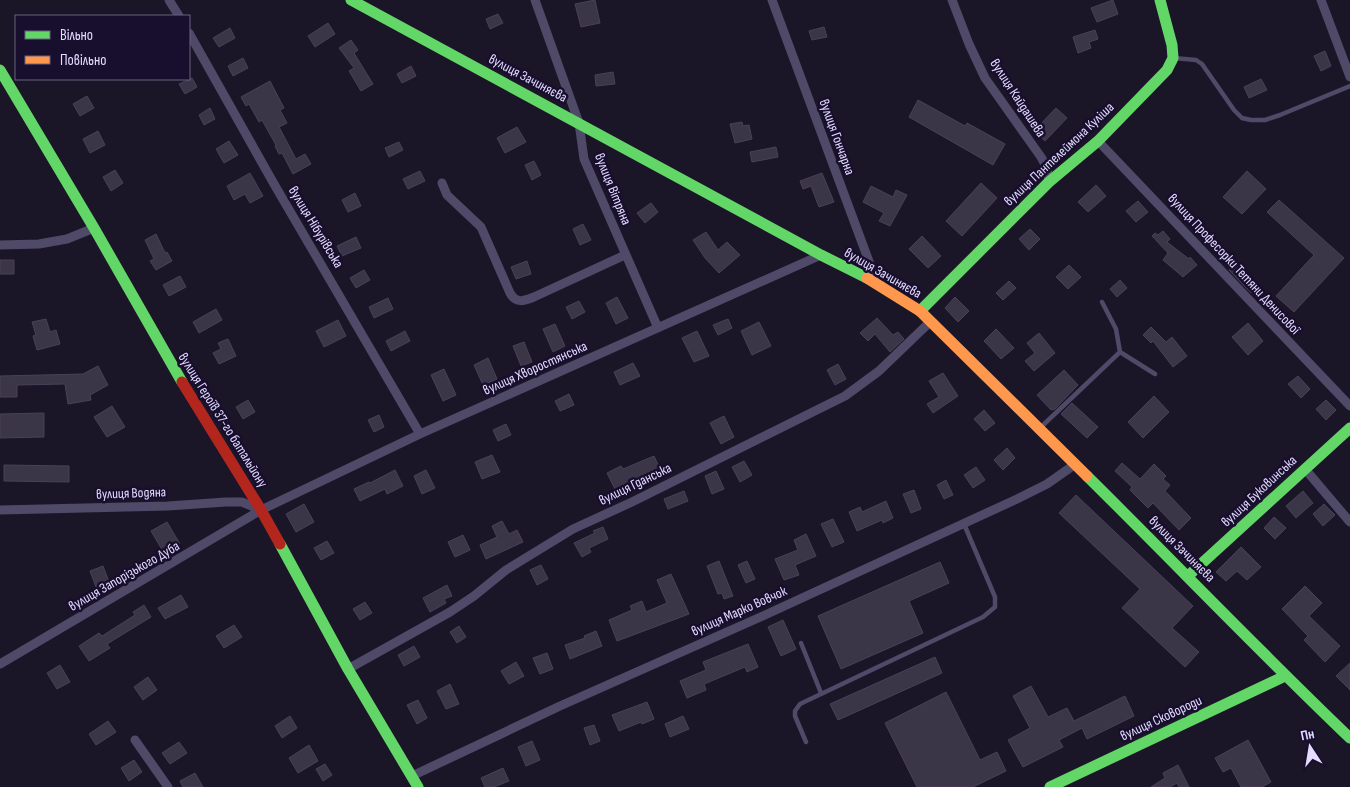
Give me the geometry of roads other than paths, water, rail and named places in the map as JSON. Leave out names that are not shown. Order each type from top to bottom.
[{"type":"street","points":[[169,0],[178,15]]},
{"type":"street","name":"вулиця Зачиняєва","points":[[351,0],[877,284],[920,311],[1188,576],[1285,676],[1350,738]]},
{"type":"street","name":"вулиця Вітряна","points":[[535,0],[579,122],[584,159],[658,328]]},
{"type":"street","name":"вулиця Гончарна","points":[[772,0],[877,284]]},
{"type":"street","name":"вулиця Кайдашева","points":[[952,0],[985,78],[1041,157],[1047,168],[1050,182]]},
{"type":"street","points":[[1160,0],[1170,33],[1173,58]]},
{"type":"street","points":[[1321,0],[1350,77]]},
{"type":"street","name":"вулиця Нібурівська","points":[[190,35],[274,184],[420,434]]},
{"type":"street","name":"вулиця Пантелеймона Куліша","points":[[920,311],[1050,182],[1098,141],[1161,76],[1173,58]]},
{"type":"street","name":"вулиця Героїв 37-го батальйону","points":[[0,70],[94,228],[175,371],[261,510],[348,669],[418,787]]},
{"type":"street","name":"вулиця Професорки Тетяни Денисової","points":[[1098,141],[1350,406]]},
{"type":"street","points":[[442,183],[447,195],[481,227],[510,293],[513,299],[518,301],[534,297],[625,255]]},
{"type":"street","points":[[0,245],[39,244],[67,239],[94,228]]},
{"type":"street","name":"вулиця Хворостянська","points":[[261,510],[420,434],[821,255]]},
{"type":"street","name":"вулиця Гданська","points":[[348,669],[450,612],[474,596],[506,570],[573,529],[632,502],[840,399],[879,371],[931,321]]},
{"type":"street","name":"вулиця Буковинська","points":[[1188,576],[1350,428]]},
{"type":"street","name":"вулиця Марко Вовчок","points":[[412,776],[560,706],[964,524],[1048,484],[1074,465]]},
{"type":"street","points":[[1305,469],[1350,522]]},
{"type":"street","name":"вулиця Водяна","points":[[0,510],[242,502],[261,510]]},
{"type":"street","name":"вулиця Запорізького Дуба","points":[[0,664],[261,510]]},
{"type":"street","name":"вулиця Сковороди","points":[[1050,787],[1285,676]]},
{"type":"street","points":[[135,740],[168,787]]},
{"type":"lane","points":[[1173,58],[1196,60],[1202,64],[1234,110],[1242,118],[1251,120],[1265,120],[1280,115],[1350,86]]},
{"type":"lane","points":[[1102,302],[1116,330],[1120,352],[1155,374]]},
{"type":"lane","points":[[1038,429],[1120,352]]},
{"type":"lane","points":[[806,742],[795,716],[795,711],[800,704],[983,617],[995,607],[996,596],[964,524]]},
{"type":"lane","points":[[801,643],[822,693]]}]
